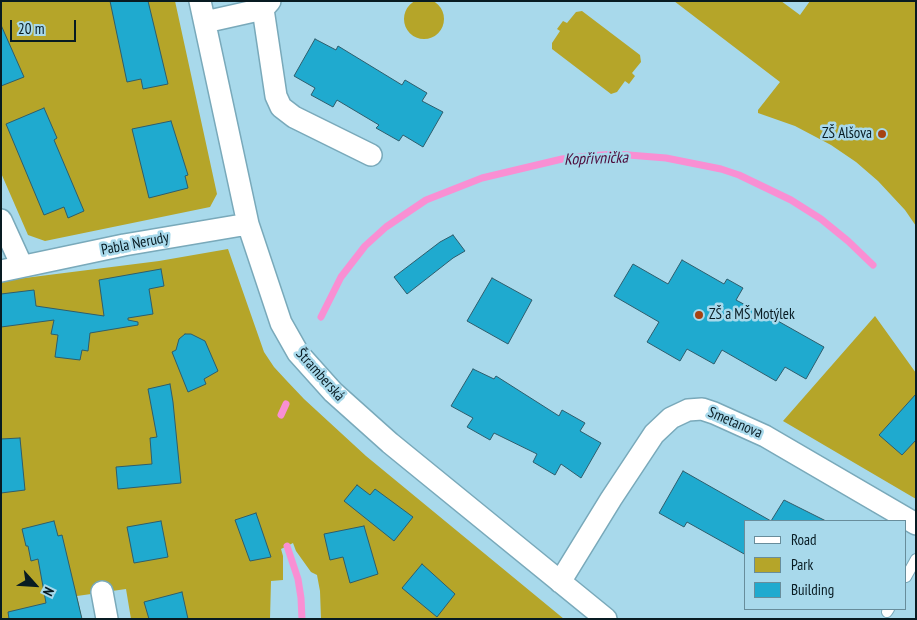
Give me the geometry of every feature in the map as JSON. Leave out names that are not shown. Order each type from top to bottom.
[{"type":"street","name":"Štramberská","points":[[200,1],[248,224],[281,323],[298,353],[333,392],[390,443],[606,619]]},
{"type":"street","points":[[205,22],[266,5],[276,96],[281,107],[294,117],[371,155]]},
{"type":"street","points":[[1,220],[22,266]]},
{"type":"street","name":"Pabla Nerudy","points":[[1,272],[124,245],[248,224]]},
{"type":"street","name":"Smetanova","points":[[560,582],[654,434],[671,418],[688,410],[702,409],[714,413],[765,436],[916,524]]},
{"type":"street","points":[[102,592],[108,619]]},
{"type":"lane","points":[[907,575],[916,558]]},
{"type":"green space","points":[[420,-1],[428,-1],[435,2],[441,8],[444,19],[441,30],[435,36],[428,39],[420,39],[413,36],[407,30],[404,23],[404,15],[407,8],[413,2]]},
{"type":"green space","points":[[1,1],[175,1],[217,194],[210,207],[45,241],[28,235],[1,173]]},
{"type":"green space","name":"ZŠ Alšova","points":[[674,1],[781,1],[800,15],[810,1],[916,1],[916,226],[905,210],[878,181],[856,162],[831,145],[795,126],[758,113],[758,110],[780,82]]},
{"type":"green space","points":[[582,11],[640,55],[641,62],[632,73],[635,76],[629,84],[625,81],[617,92],[611,94],[552,49],[552,43],[560,31],[557,29],[563,21],[567,23],[576,12]]},
{"type":"green space","points":[[228,249],[264,352],[274,367],[304,399],[366,456],[564,619],[321,619],[320,591],[317,575],[311,572],[296,551],[293,543],[281,549],[283,556],[283,580],[271,581],[270,619],[131,619],[126,589],[77,596],[82,619],[1,619],[1,281],[159,261]]},
{"type":"green space","points":[[875,316],[916,373],[916,499],[783,421]]},
{"type":"building","points":[[110,1],[148,1],[168,84],[143,89],[141,79],[127,82]]},
{"type":"building","points":[[1,25],[24,77],[1,86]]},
{"type":"building","points":[[315,39],[336,50],[338,46],[402,85],[405,80],[427,93],[422,101],[443,112],[423,147],[403,135],[399,141],[376,128],[379,125],[337,100],[333,107],[311,95],[315,88],[294,76]]},
{"type":"building","points":[[44,108],[57,138],[54,140],[84,211],[68,218],[64,207],[44,215],[6,124]]},
{"type":"building","points":[[171,121],[188,175],[185,176],[188,188],[149,198],[132,129]]},
{"type":"building","points":[[453,235],[465,251],[453,258],[407,294],[394,277],[440,242]]},
{"type":"building","name":"ZŠ a MŠ Motýlek","points":[[682,260],[724,284],[727,279],[743,288],[736,300],[824,347],[806,379],[785,367],[776,381],[722,350],[714,364],[687,349],[680,361],[647,342],[659,322],[614,296],[633,264],[668,284]]},
{"type":"building","points":[[161,269],[164,286],[149,289],[153,314],[128,318],[128,320],[138,322],[138,325],[90,333],[88,351],[82,350],[80,360],[55,357],[58,335],[51,334],[54,320],[1,327],[1,294],[34,290],[36,306],[104,316],[99,280]]},
{"type":"building","points":[[492,278],[532,300],[508,344],[467,321]]},
{"type":"building","points":[[185,334],[191,334],[205,341],[218,371],[204,379],[206,384],[188,392],[172,352],[176,350],[179,339]]},
{"type":"building","points":[[473,369],[494,379],[496,376],[559,416],[562,410],[585,423],[580,431],[601,443],[581,478],[561,464],[555,475],[533,462],[537,454],[494,433],[490,440],[467,427],[473,418],[451,406]]},
{"type":"building","points":[[170,384],[181,483],[118,489],[116,467],[152,464],[150,438],[157,437],[148,389]]},
{"type":"building","points":[[916,394],[916,440],[902,455],[879,435]]},
{"type":"building","points":[[20,438],[25,490],[1,493],[1,439]]},
{"type":"building","points":[[683,471],[769,520],[744,520],[744,554],[687,522],[684,527],[659,513]]},
{"type":"building","points":[[357,485],[370,495],[375,489],[413,517],[394,541],[344,501]]},
{"type":"building","points":[[784,500],[824,520],[772,520]]},
{"type":"building","points":[[256,513],[271,557],[250,561],[235,520]]},
{"type":"building","points":[[54,521],[58,536],[62,535],[82,619],[9,619],[8,612],[46,603],[38,559],[31,561],[22,529]]},
{"type":"building","points":[[161,521],[168,557],[134,563],[127,527]]},
{"type":"building","points":[[364,526],[378,574],[350,583],[343,557],[330,560],[324,534]]},
{"type":"building","points":[[422,564],[455,594],[437,617],[402,588]]},
{"type":"building","points":[[182,592],[188,619],[149,619],[144,602]]},
{"type":"waterway","name":"Kopřivnička","points":[[321,317],[341,277],[365,246],[386,227],[426,200],[482,178],[562,159],[588,156],[616,154],[666,158],[721,169],[739,175],[791,200],[821,219],[873,265]]},
{"type":"waterway","name":"Kopřivnička","points":[[281,415],[286,404]]},
{"type":"waterway","name":"Kopřivnička","points":[[287,546],[298,579],[302,619]]},
{"type":"place","name":"ZŠ Alšova","points":[[882,134]]},
{"type":"place","name":"ZŠ a MŠ Motýlek","points":[[699,315]]}]
